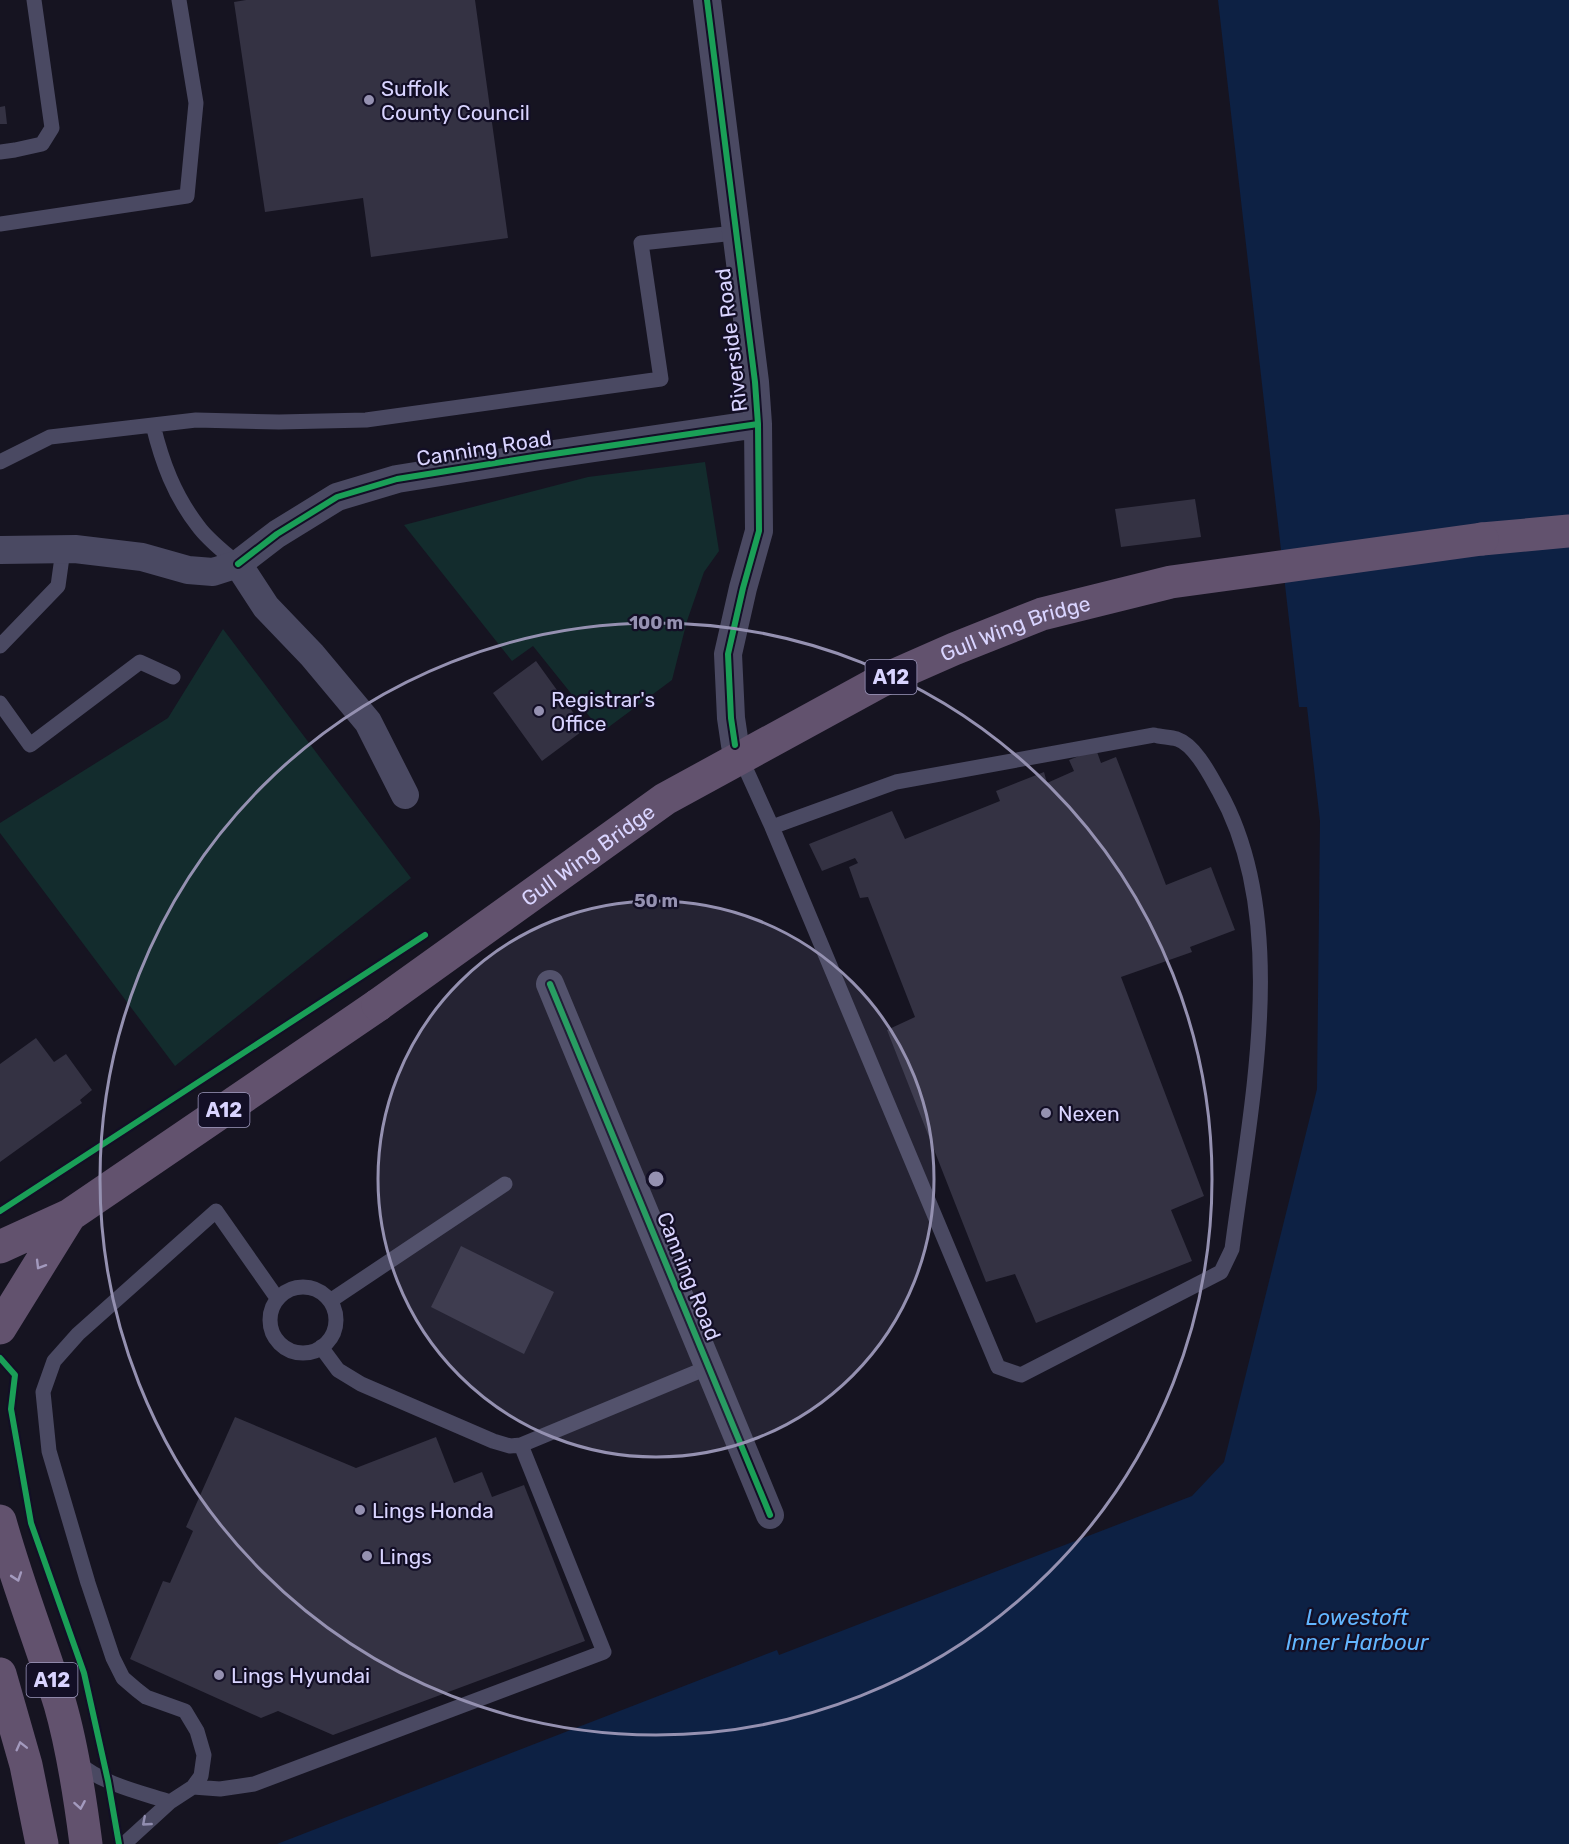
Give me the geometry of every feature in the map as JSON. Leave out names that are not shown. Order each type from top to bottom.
[{"type":"highway","name":"Gull Wing Bridge","points":[[70,1215],[378,1005],[665,799],[879,682],[1042,614],[1171,582],[1482,539],[1569,531]]},
{"type":"highway","name":"A12","points":[[0,1246],[70,1215]]},
{"type":"highway","name":"A12","points":[[0,1328],[70,1215]]},
{"type":"highway","name":"A12","points":[[0,1521],[15,1574],[60,1706],[72,1757],[86,1844]]},
{"type":"highway","name":"A12","points":[[0,1674],[26,1765],[42,1844]]},
{"type":"street","name":"Riverside Road","points":[[707,0],[755,382],[758,424],[759,531],[728,654],[731,718],[735,745]]},
{"type":"street","name":"Canning Road","points":[[0,550],[75,549],[142,557],[188,570],[213,572],[237,564],[277,534],[337,497],[396,479],[758,424]]},
{"type":"street","points":[[237,564],[266,608],[312,655],[368,722],[405,795]]},
{"type":"street","name":"Canning Road","points":[[550,984],[770,1515]]},
{"type":"lane","points":[[0,152],[42,144],[52,128],[34,0]]},
{"type":"lane","points":[[0,224],[187,196],[196,103],[179,0]]},
{"type":"lane","points":[[0,462],[50,437],[196,420],[279,422],[366,420],[661,379],[641,243],[735,232]]},
{"type":"lane","points":[[153,425],[163,463],[179,499],[199,527],[237,564]]},
{"type":"lane","points":[[0,646],[58,586],[63,550]]},
{"type":"lane","points":[[0,703],[30,745],[140,662],[173,677]]},
{"type":"lane","points":[[735,745],[772,827],[998,1367],[1021,1375],[1221,1272],[1233,1250],[1257,1058],[1261,964],[1254,886],[1232,814],[1201,760],[1178,739],[1154,735],[896,782],[772,827]]},
{"type":"lane","points":[[330,1301],[505,1184]]},
{"type":"lane","points":[[124,1844],[170,1802],[193,1787],[201,1776],[204,1755],[197,1731],[185,1711],[146,1697],[123,1677],[113,1658],[49,1451],[43,1392],[54,1360],[78,1334],[216,1211],[277,1298]]},
{"type":"lane","points":[[298,1287],[309,1287],[320,1292],[330,1301],[335,1312],[336,1323],[333,1334],[321,1347],[306,1353],[295,1353],[284,1348],[270,1327],[270,1315],[277,1298],[286,1291],[298,1287]]},
{"type":"lane","points":[[321,1347],[338,1370],[361,1384],[493,1441],[510,1446],[521,1445],[709,1367]]},
{"type":"lane","points":[[193,1787],[220,1789],[254,1784],[604,1652],[521,1445]]},
{"type":"lane","points":[[72,1757],[102,1778],[170,1802]]},
{"type":"green space","points":[[705,462],[719,551],[704,572],[687,621],[672,680],[602,732],[533,646],[512,661],[404,525],[588,477]]},
{"type":"green space","points":[[223,629],[411,878],[175,1066],[0,833],[0,823],[168,718]]},
{"type":"water","name":"Lowestoft Inner Harbour","points":[[1218,0],[1569,0],[1569,1844],[277,1844],[777,1650],[779,1655],[1192,1496],[1224,1462],[1317,1089],[1320,821],[1307,707],[1299,707]]},
{"type":"building","name":"Suffolk County Council","points":[[246,0],[475,0],[508,238],[371,257],[363,198],[265,212],[234,2]]},
{"type":"building","points":[[5,106],[7,124],[0,124],[0,107]]},
{"type":"building","points":[[1195,499],[1201,537],[1121,547],[1115,509]]},
{"type":"building","name":"Registrar's Office","points":[[536,661],[585,729],[542,761],[493,693]]},
{"type":"building","name":"Nexen","points":[[1096,749],[1101,763],[1116,757],[1166,885],[1211,867],[1235,930],[1190,947],[1192,952],[1121,977],[1204,1196],[1171,1210],[1192,1261],[1036,1323],[1015,1274],[986,1282],[887,1030],[915,1017],[868,897],[860,898],[849,867],[858,863],[855,858],[822,871],[809,844],[892,811],[905,839],[1000,801],[996,791],[1044,772],[1047,783],[1074,771],[1069,760]]},
{"type":"building","points":[[36,1038],[54,1062],[66,1054],[92,1090],[80,1100],[82,1103],[0,1162],[0,1064]]},
{"type":"building","points":[[461,1246],[554,1292],[524,1354],[431,1307]]},
{"type":"building","name":"Lings","points":[[235,1417],[356,1468],[436,1437],[454,1483],[482,1472],[492,1497],[524,1485],[585,1641],[333,1735],[278,1711],[261,1718],[130,1659],[163,1581],[170,1583],[193,1531],[186,1527]]},
{"type":"cycle path","points":[[707,0],[755,382],[758,424],[759,531],[728,654],[731,718],[735,745]]},
{"type":"cycle path","points":[[238,564],[277,534],[337,497],[397,479],[758,424]]},
{"type":"cycle path","points":[[0,1211],[425,935]]},
{"type":"cycle path","points":[[550,984],[770,1515]]},
{"type":"cycle path","points":[[0,1358],[15,1375],[11,1409],[31,1523],[84,1673],[108,1781],[119,1844]]},
{"type":"place","name":"Suffolk County Council","points":[[369,100]]},
{"type":"place","name":"Registrar's Office","points":[[539,711]]},
{"type":"place","name":"Nexen","points":[[1046,1113]]},
{"type":"place","name":"Lings Honda","points":[[360,1510]]},
{"type":"place","name":"Lings","points":[[367,1556]]},
{"type":"place","name":"Lings Hyundai","points":[[219,1675]]}]
